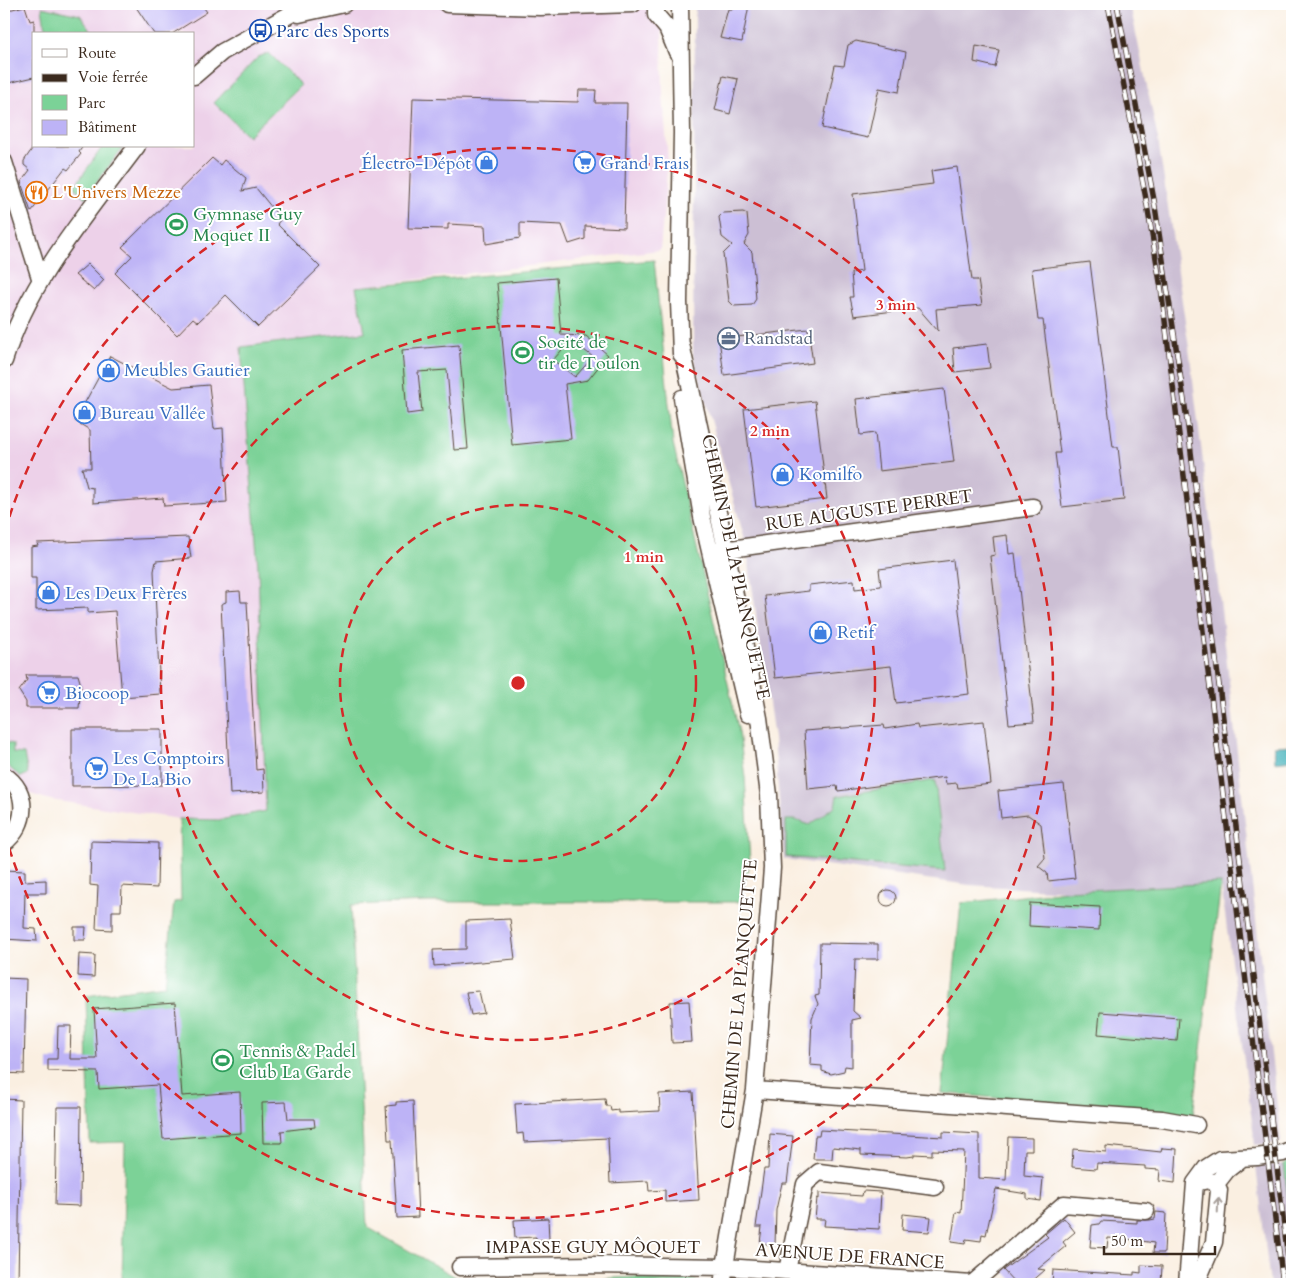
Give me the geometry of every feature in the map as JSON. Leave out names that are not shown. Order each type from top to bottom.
[{"type":"street","points":[[195,75],[222,52],[309,4]]},
{"type":"street","points":[[289,16],[344,4]]},
{"type":"street","points":[[447,4],[632,4]]},
{"type":"street","points":[[655,4],[668,4]]},
{"type":"street","name":"CHEMIN DE LA PLANQUETTE","points":[[655,4],[656,15],[667,28],[681,63]]},
{"type":"street","name":"CHEMIN DE LA PLANQUETTE","points":[[680,4],[680,372],[688,441],[718,551],[759,718],[769,795],[772,868],[755,1090],[722,1284]]},
{"type":"street","points":[[4,361],[20,320],[40,278],[136,148]]},
{"type":"street","points":[[4,162],[30,240],[40,278]]},
{"type":"street","points":[[30,240],[39,251],[54,259]]},
{"type":"street","name":"RUE AUGUSTE PERRET","points":[[718,551],[1033,508]]},
{"type":"street","points":[[4,775],[17,789],[23,812],[17,830],[4,843]]},
{"type":"street","points":[[755,1090],[1162,1119],[1196,1125]]},
{"type":"street","points":[[1187,1284],[1195,1183],[1206,1168],[1220,1159],[1241,1159],[1283,1153],[1292,1149]]},
{"type":"street","points":[[1216,1184],[1227,1170],[1241,1159]]},
{"type":"street","points":[[787,1271],[805,1184],[819,1172],[934,1187]]},
{"type":"street","points":[[1195,1183],[1208,1180],[1216,1184],[1219,1190],[1214,1242],[1196,1284]]},
{"type":"street","points":[[972,1284],[1064,1204],[1146,1211]]},
{"type":"street","name":"IMPASSE GUY MÔQUET","points":[[460,1267],[593,1265],[726,1267]]},
{"type":"street","name":"AVENUE DE FRANCE","points":[[726,1267],[972,1284]]},
{"type":"shaded area","points":[[4,4],[664,4],[662,36],[663,95],[668,161],[660,250],[356,287],[366,332],[241,347],[258,568],[266,811],[220,820],[179,819],[51,800],[4,786]]},
{"type":"shaded area","points":[[695,4],[1130,4],[1158,140],[1189,348],[1221,609],[1281,1142],[1255,1145],[1221,883],[1067,891],[969,885],[784,859],[774,738],[746,544],[693,356]]},
{"type":"shaded area","points":[[1284,1164],[1292,1236],[1292,1284],[1270,1284],[1256,1166]]},
{"type":"green space","points":[[42,7],[80,15],[90,28],[91,32],[72,32],[66,29],[63,32],[46,32]]},
{"type":"green space","points":[[269,53],[301,85],[248,136],[214,103],[258,57]]},
{"type":"green space","points":[[102,148],[122,148],[85,198],[74,187]]},
{"type":"green space","points":[[654,260],[673,443],[739,732],[745,777],[750,862],[740,902],[428,902],[351,905],[367,1227],[468,1284],[122,1284],[125,1142],[90,1143],[86,996],[165,985],[174,902],[181,901],[179,819],[220,820],[266,811],[258,568],[241,347],[365,332],[356,287]]},
{"type":"green space","points":[[4,742],[13,744],[13,753],[24,754],[28,774],[21,777],[8,766],[4,754]]},
{"type":"green space","points":[[935,780],[945,871],[786,857],[786,820],[795,820],[810,825],[835,806],[837,796]]},
{"type":"green space","points":[[1221,883],[1193,1116],[942,1093],[961,903],[1067,891]]},
{"type":"green space","points":[[1292,1154],[1292,1236],[1284,1164]]},
{"type":"green space","points":[[684,1275],[697,1281],[696,1284],[473,1284]]},
{"type":"water","points":[[1292,745],[1292,760],[1275,762],[1274,746]]},
{"type":"building","points":[[134,4],[201,4],[207,12],[175,32],[153,32]]},
{"type":"building","points":[[735,4],[749,5],[742,42],[720,38],[728,9],[733,9]]},
{"type":"building","points":[[25,6],[30,21],[34,20],[34,32],[32,32],[32,77],[4,84],[4,11]]},
{"type":"building","points":[[856,41],[906,52],[899,92],[879,88],[868,138],[822,128],[835,65],[844,66],[848,45]]},
{"type":"building","points":[[976,46],[999,50],[995,67],[974,62]]},
{"type":"building","points":[[723,76],[738,79],[730,114],[715,110]]},
{"type":"building","points":[[579,90],[596,90],[595,103],[627,103],[624,228],[585,226],[585,239],[569,244],[562,225],[520,223],[520,238],[486,244],[485,226],[448,224],[448,229],[408,228],[413,98],[578,102]]},
{"type":"building","points":[[33,148],[82,148],[79,152],[81,154],[68,170],[65,168],[31,212],[21,182],[30,170],[24,165],[24,161]]},
{"type":"building","points":[[212,158],[220,165],[224,160],[246,178],[242,191],[256,188],[281,219],[277,224],[320,267],[258,327],[226,295],[198,322],[193,318],[177,335],[115,273],[132,256],[122,247]]},
{"type":"building","points":[[957,167],[972,280],[978,280],[982,305],[936,309],[938,331],[918,308],[854,316],[850,297],[853,297],[851,273],[862,271],[853,194],[933,184],[931,171]]},
{"type":"building","points":[[743,212],[747,214],[749,235],[744,244],[752,252],[756,299],[752,305],[734,306],[729,301],[723,254],[732,245],[722,237],[719,217],[723,213]]},
{"type":"building","points":[[1090,262],[1113,447],[1118,447],[1124,500],[1062,507],[1055,453],[1060,453],[1043,320],[1038,320],[1032,269]]},
{"type":"building","points":[[88,264],[104,280],[94,291],[75,275]]},
{"type":"building","points":[[556,278],[561,335],[586,336],[608,355],[588,380],[565,384],[571,439],[512,445],[497,283]],"holes":[[[571,340],[593,357],[575,377],[553,360]]]},
{"type":"building","points":[[808,329],[813,363],[724,375],[719,339]]},
{"type":"building","points":[[987,344],[990,368],[955,372],[953,348]]},
{"type":"building","points":[[459,345],[468,449],[454,450],[447,370],[418,372],[422,412],[407,414],[402,350]]},
{"type":"building","points":[[110,356],[173,388],[209,385],[214,429],[223,428],[227,502],[164,506],[163,498],[93,503],[93,488],[87,487],[82,468],[91,468],[90,430],[75,421]]},
{"type":"building","points":[[944,389],[954,462],[879,471],[875,433],[860,435],[856,399]]},
{"type":"building","points":[[815,401],[827,499],[756,507],[744,409]]},
{"type":"building","points":[[1007,535],[1009,554],[1015,553],[1034,722],[1009,724],[990,556],[995,555],[993,537]]},
{"type":"building","points":[[188,537],[191,558],[156,561],[154,571],[160,694],[122,697],[115,611],[88,613],[88,608],[36,610],[36,578],[31,578],[31,547],[38,546],[37,543]]},
{"type":"building","points":[[953,560],[969,694],[896,703],[891,666],[775,678],[765,596],[809,591],[809,585],[854,580],[855,589],[881,586],[879,569]]},
{"type":"building","points":[[240,591],[241,602],[247,602],[256,770],[263,769],[264,792],[230,794],[221,604],[226,602],[226,592]]},
{"type":"building","points":[[26,675],[78,675],[81,685],[79,708],[26,708],[26,702],[19,691],[27,680]]},
{"type":"building","points":[[984,721],[991,784],[958,788],[957,783],[946,784],[945,777],[838,791],[837,786],[808,789],[804,731],[884,725],[885,729],[917,724],[918,728]]},
{"type":"building","points":[[72,729],[162,729],[162,785],[72,786]]},
{"type":"building","points":[[1064,784],[1075,878],[1048,881],[1047,873],[1038,866],[1045,858],[1041,824],[1028,815],[1001,818],[998,791]]},
{"type":"building","points":[[91,841],[158,843],[157,888],[122,886],[121,911],[112,911],[112,930],[96,929],[98,886],[90,885]]},
{"type":"building","points":[[4,870],[25,871],[25,881],[46,880],[46,893],[25,893],[24,928],[36,929],[37,941],[4,939]]},
{"type":"building","points":[[888,890],[894,892],[896,898],[894,904],[888,906],[882,904],[880,898],[882,892]]},
{"type":"building","points":[[1030,903],[1100,907],[1099,930],[1029,926]]},
{"type":"building","points":[[510,919],[515,959],[434,966],[433,950],[466,949],[466,921]]},
{"type":"building","points":[[74,927],[86,927],[85,940],[74,940]]},
{"type":"building","points":[[820,943],[878,944],[878,959],[855,959],[853,1011],[861,1018],[852,1020],[852,1067],[845,1066],[844,1071],[831,1074],[822,1071],[822,1066],[810,1065],[812,1018],[818,1004],[815,996],[819,995]]},
{"type":"building","points":[[79,954],[95,955],[94,977],[78,976]]},
{"type":"building","points":[[4,978],[26,979],[24,1074],[4,1073]]},
{"type":"building","points":[[479,991],[484,1013],[471,1015],[466,992]]},
{"type":"building","points":[[689,1001],[692,1042],[672,1043],[670,1002]]},
{"type":"building","points":[[175,1003],[182,1096],[240,1092],[241,1133],[163,1139],[158,1085],[99,1089],[98,1072],[48,1071],[48,1059],[57,1059],[58,1026],[71,1026],[70,1059],[97,1059],[94,1009]]},
{"type":"building","points":[[1100,1012],[1179,1018],[1177,1041],[1098,1034]]},
{"type":"building","points":[[693,1092],[699,1200],[665,1202],[665,1190],[649,1191],[648,1181],[610,1183],[608,1138],[524,1142],[523,1133],[517,1134],[515,1104],[605,1099],[606,1106],[610,1106],[611,1111],[618,1110],[618,1113],[660,1111],[659,1094]]},
{"type":"building","points":[[4,1099],[21,1100],[18,1284],[4,1284]]},
{"type":"building","points":[[413,1101],[418,1217],[397,1218],[392,1140],[388,1140],[386,1106],[396,1105],[396,1102]]},
{"type":"building","points":[[286,1102],[288,1119],[314,1119],[315,1127],[281,1131],[282,1143],[263,1143],[262,1103]]},
{"type":"building","points":[[57,1107],[81,1107],[80,1206],[55,1205]]},
{"type":"building","points":[[820,1130],[943,1137],[943,1132],[979,1134],[979,1178],[1006,1180],[1008,1137],[1032,1138],[1032,1150],[1025,1150],[1024,1176],[1043,1178],[1041,1201],[1027,1199],[1027,1194],[996,1189],[986,1235],[982,1234],[981,1241],[966,1239],[965,1244],[951,1242],[956,1212],[961,1213],[964,1151],[932,1150],[932,1155],[914,1154],[914,1156],[907,1157],[861,1155],[861,1150],[833,1147],[832,1159],[813,1159],[815,1136],[819,1136]]},
{"type":"building","points":[[770,1134],[793,1136],[787,1183],[782,1183],[776,1210],[775,1245],[760,1243],[762,1227],[756,1227],[764,1169],[768,1169]]},
{"type":"building","points":[[1106,1146],[1161,1152],[1162,1148],[1177,1149],[1175,1183],[1159,1181],[1160,1170],[1145,1169],[1145,1166],[1097,1163],[1096,1169],[1072,1167],[1073,1149],[1106,1152]]},
{"type":"building","points":[[863,1191],[881,1192],[879,1229],[824,1226],[825,1219],[815,1219],[819,1193],[862,1196]]},
{"type":"building","points":[[1156,1212],[1166,1213],[1164,1253],[1153,1253],[1154,1243],[1136,1240],[1108,1238],[1107,1248],[1090,1247],[1092,1225],[1099,1224],[1101,1221],[1137,1223],[1137,1220],[1155,1219]]},
{"type":"building","points":[[903,1214],[931,1217],[929,1232],[902,1230]]},
{"type":"building","points":[[548,1218],[549,1240],[536,1241],[536,1237],[515,1238],[514,1220]]},
{"type":"building","points":[[1064,1218],[1075,1232],[1063,1242],[1066,1246],[1038,1269],[1045,1270],[1029,1284],[1016,1284],[1003,1270],[1048,1237],[1045,1234]]},
{"type":"building","points":[[1141,1265],[1162,1266],[1161,1284],[1082,1282],[1082,1284],[1052,1284],[1053,1270],[1134,1275],[1134,1272],[1141,1273]]},
{"type":"railway","points":[[1108,4],[1146,199],[1161,288],[1283,1284]]},
{"type":"railway","points":[[1117,4],[1154,200],[1188,427],[1291,1284]]},
{"type":"place","name":"Parc des Sports","points":[[260,31]]},
{"type":"place","name":"Électro-Dépôt","points":[[487,163]]},
{"type":"place","name":"Grand Frais","points":[[584,163]]},
{"type":"place","name":"L'Univers Mezze","points":[[36,192]]},
{"type":"place","name":"Gymnase Guy Moquet II","points":[[177,224]]},
{"type":"place","name":"Randstad","points":[[728,338]]},
{"type":"place","name":"Socité de tir de Toulon","points":[[522,352]]},
{"type":"place","name":"Meubles Gautier","points":[[108,370]]},
{"type":"place","name":"Bureau Vallée","points":[[84,413]]},
{"type":"place","name":"Komilfo","points":[[783,474]]},
{"type":"place","name":"Les Deux Frères","points":[[49,593]]},
{"type":"place","name":"Retif","points":[[821,632]]},
{"type":"place","name":"Biocoop","points":[[49,693]]},
{"type":"place","name":"Les Comptoirs De La Bio","points":[[97,768]]},
{"type":"place","name":"Tennis & Padel Club La Garde","points":[[223,1061]]}]
